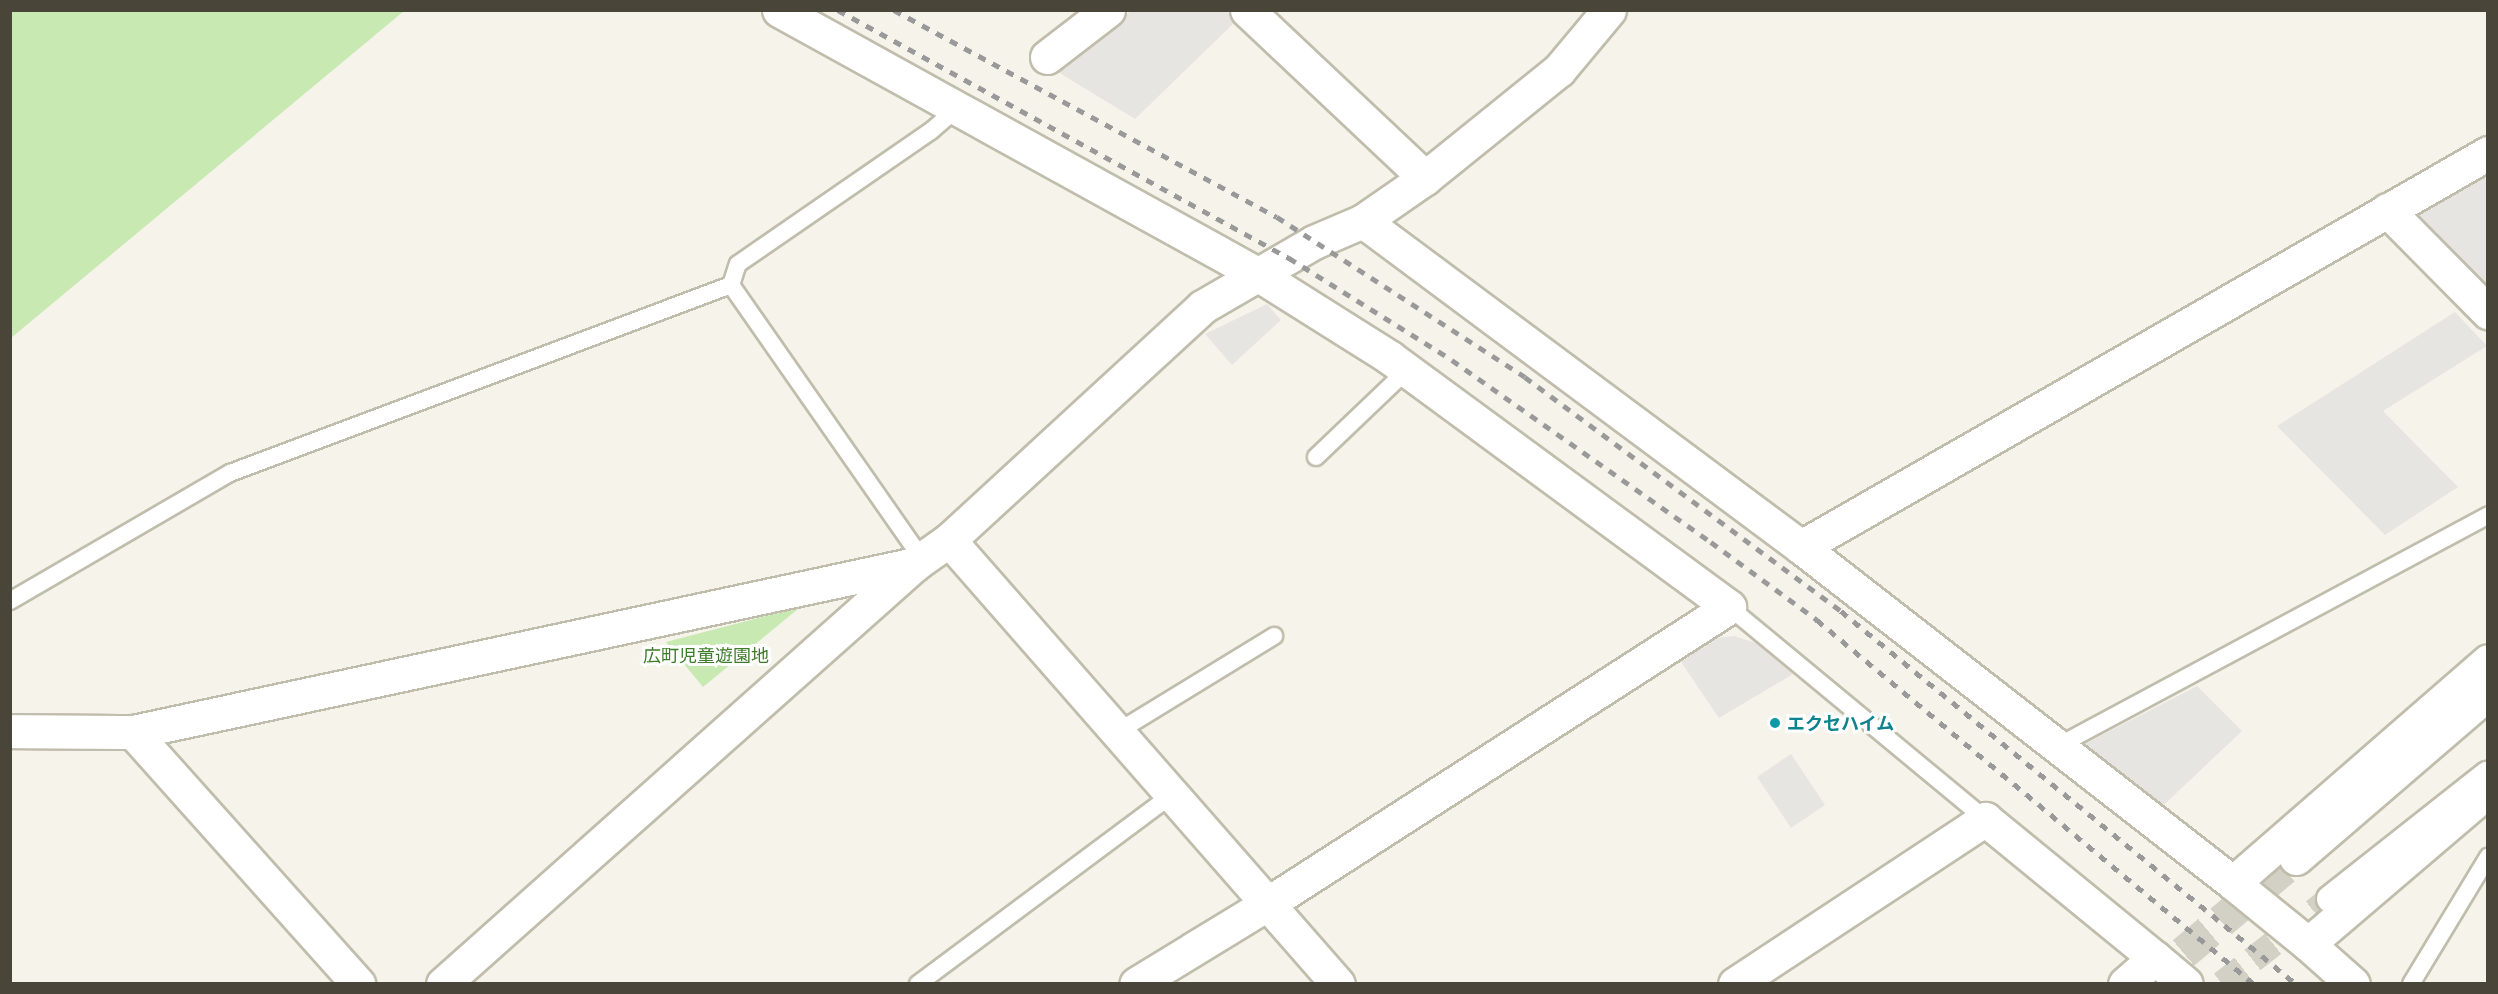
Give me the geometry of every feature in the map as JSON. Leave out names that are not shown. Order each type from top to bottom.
[{"type":"street","points":[[779,10],[1259,275],[1407,370],[1730,607],[1267,904],[1136,984]]},
{"type":"street","points":[[1047,57],[1108,10]]},
{"type":"street","points":[[1247,10],[1425,178]]},
{"type":"street","points":[[443,984],[918,561],[949,540],[1202,307],[1314,242],[1363,221],[1425,178],[1559,70],[1609,10]]},
{"type":"street","points":[[1801,547],[2487,153]]},
{"type":"street","points":[[2387,210],[2487,312]]},
{"type":"street","points":[[1363,221],[1801,547],[2233,883],[2353,984]]},
{"type":"street","points":[[949,540],[1119,731],[1172,795],[1338,984]]},
{"type":"street","points":[[10,731],[133,732],[918,561]]},
{"type":"street","points":[[2233,883],[2487,662]]},
{"type":"street","points":[[2296,858],[2487,693]]},
{"type":"street","points":[[133,732],[358,984]]},
{"type":"street","points":[[2308,944],[2487,788]]},
{"type":"street","points":[[2330,899],[2487,788]]},
{"type":"street","points":[[1735,984],[1985,819],[2186,984]]},
{"type":"street","points":[[2125,984],[2155,958]]},
{"type":"lane","points":[[731,285],[738,264],[931,131],[957,108]]},
{"type":"lane","points":[[731,285],[918,561]]},
{"type":"lane","points":[[10,601],[230,473],[731,285]]},
{"type":"lane","points":[[1316,457],[1407,370]]},
{"type":"lane","points":[[2058,746],[2487,515]]},
{"type":"lane","points":[[1730,607],[1985,819]]},
{"type":"lane","points":[[1119,731],[1274,636]]},
{"type":"lane","points":[[918,984],[1172,795]]},
{"type":"lane","points":[[2411,984],[2487,857]]},
{"type":"green space","points":[[11,10],[404,10],[404,11],[11,338]]},
{"type":"green space","name":"広町児童遊園地","points":[[798,609],[703,687],[666,642],[766,616]]},
{"type":"shaded area","points":[[1131,11],[1226,11],[1236,21],[1135,119],[1053,69]]},
{"type":"shaded area","points":[[2487,169],[2487,293],[2407,214]]},
{"type":"shaded area","points":[[1267,304],[1281,320],[1232,365],[1205,334]]},
{"type":"shaded area","points":[[2455,312],[2487,346],[2383,411],[2458,487],[2385,535],[2277,426]]},
{"type":"shaded area","points":[[1734,636],[1756,643],[1793,674],[1719,718],[1681,662],[1717,638]]},
{"type":"shaded area","points":[[2197,686],[2242,731],[2150,818],[2081,746]]},
{"type":"shaded area","points":[[1791,754],[1825,805],[1791,828],[1757,777]]},
{"type":"tunnel","points":[[2146,984],[2296,858]]},
{"type":"tunnel","points":[[2222,984],[2330,899]]},
{"type":"railway","points":[[838,10],[1289,258],[1452,360],[1711,542],[1817,620],[2254,984]]},
{"type":"railway","points":[[894,10],[1277,217],[1525,377],[1841,611],[2296,984]]},
{"type":"place","name":"エクセハイム","points":[[1775,723]]}]
